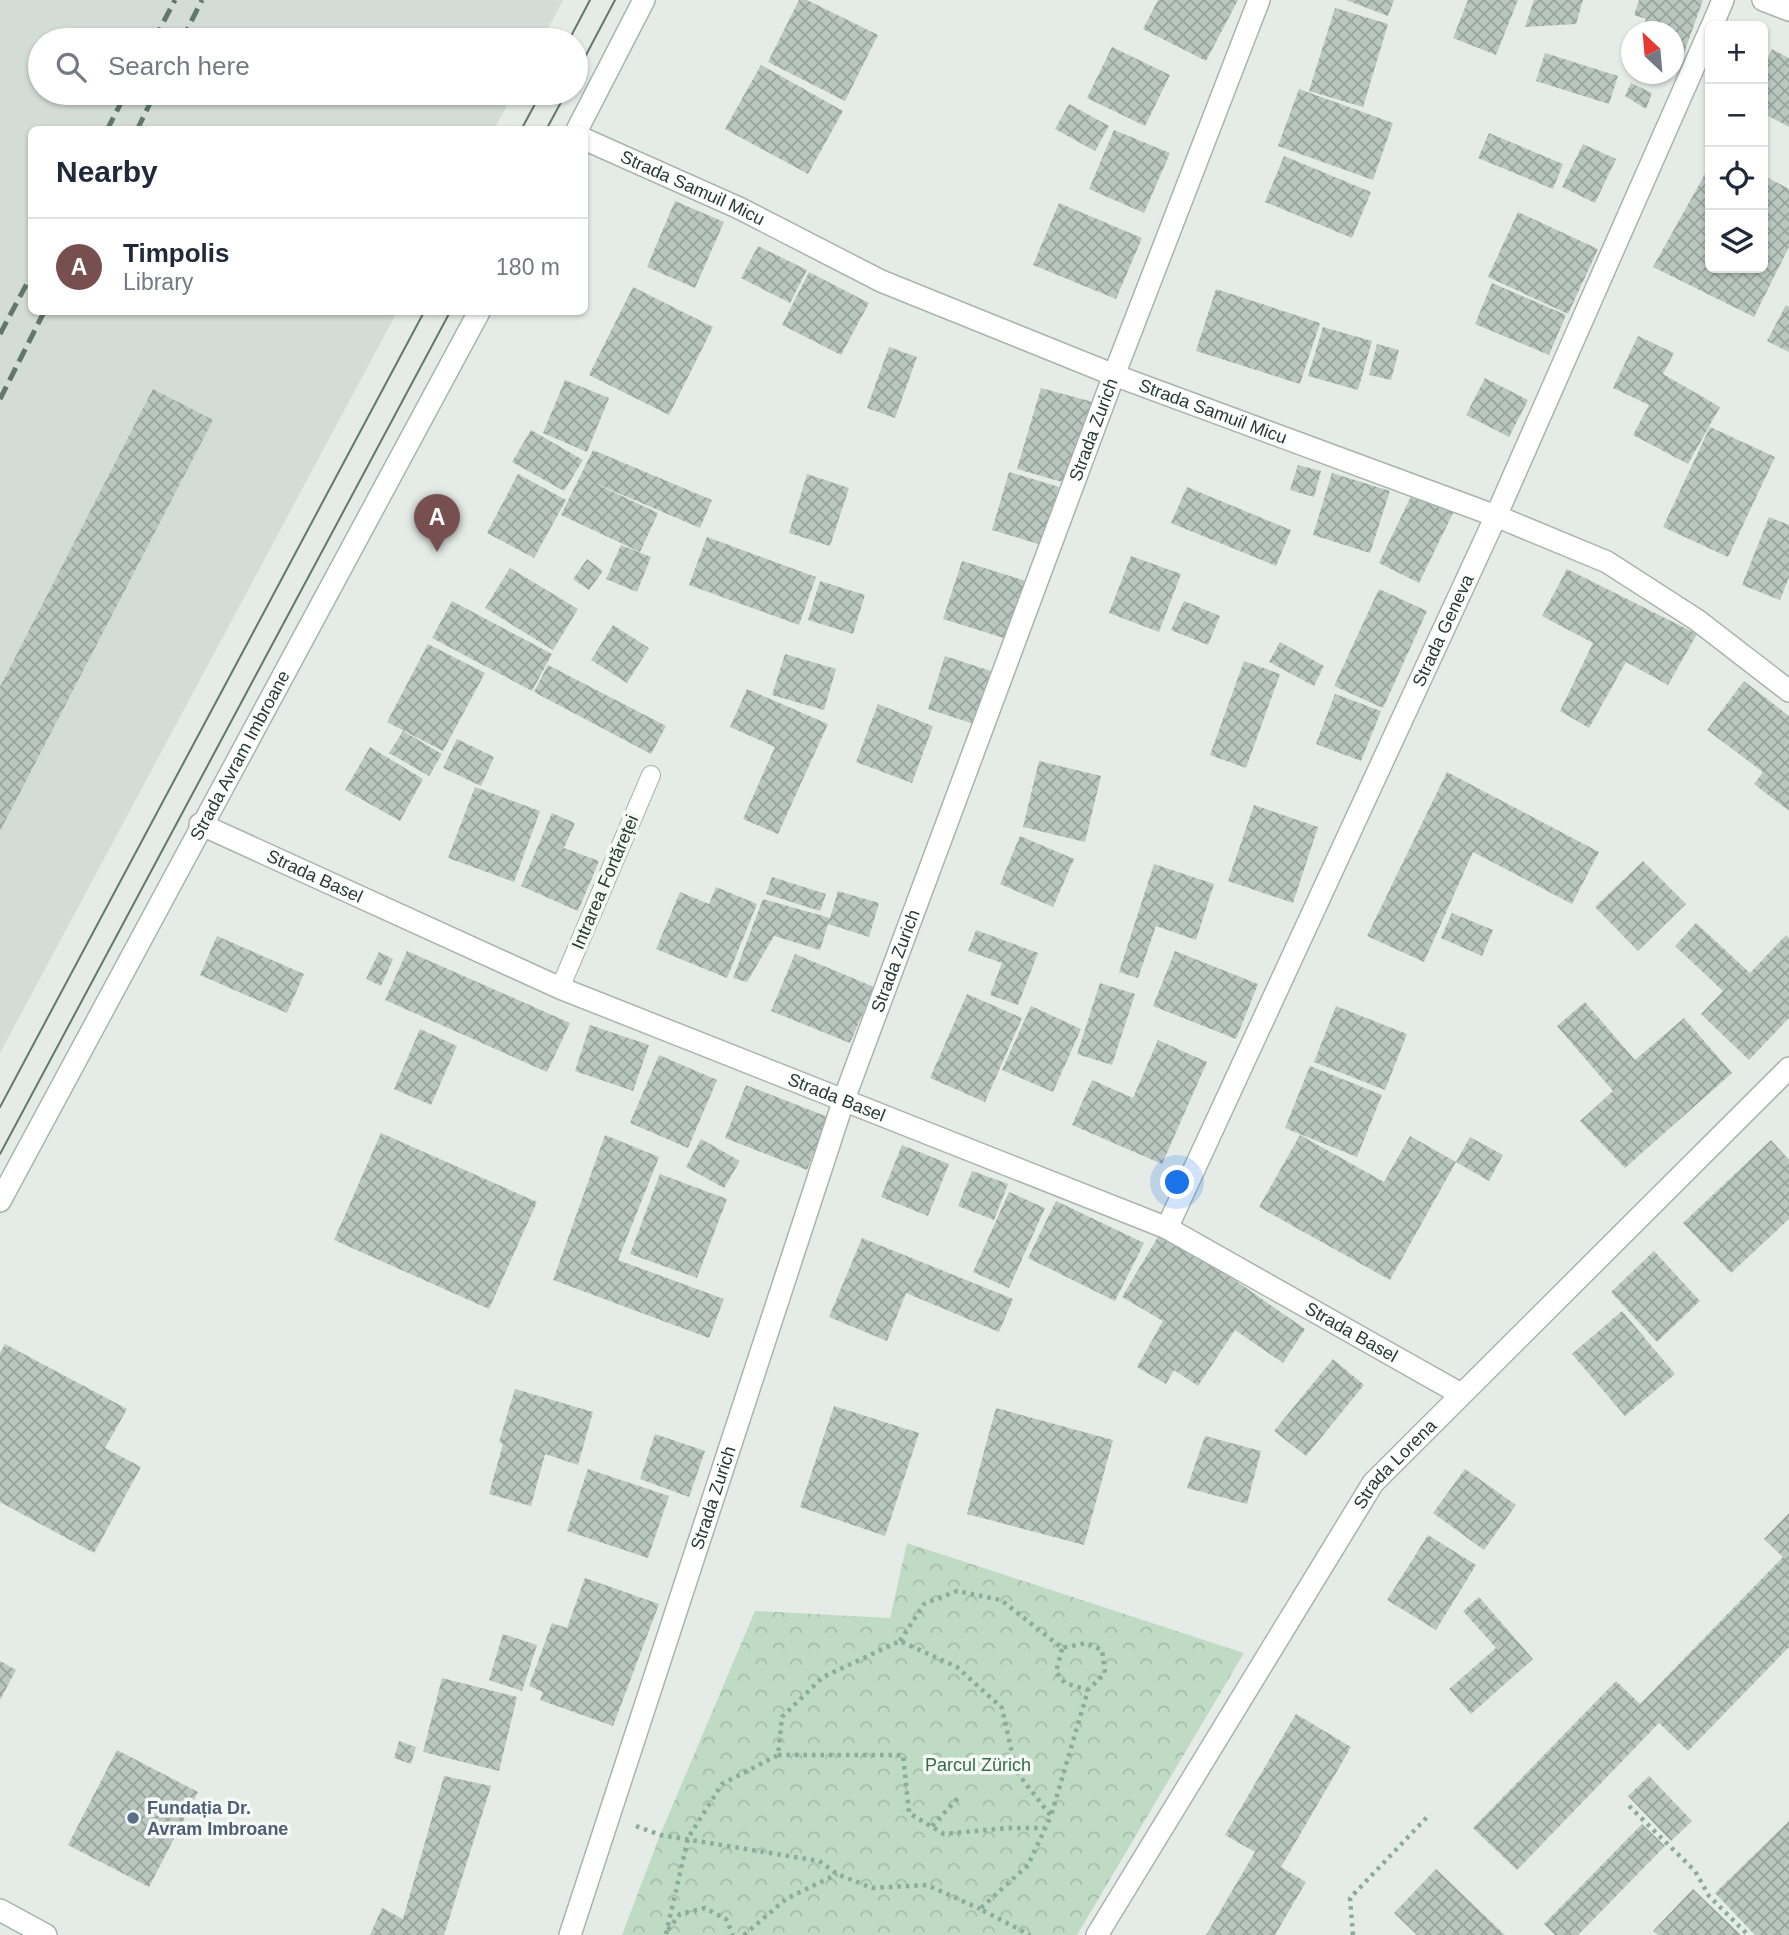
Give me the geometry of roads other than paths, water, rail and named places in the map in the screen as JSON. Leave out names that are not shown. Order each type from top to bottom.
[{"type":"street","points":[[579,126],[644,0]]},
{"type":"street","name":"Strada Zurich","points":[[570,1935],[844,1100],[1114,375],[1259,0]]},
{"type":"street","name":"Strada Geneva","points":[[1714,21],[1723,0]]},
{"type":"street","points":[[1763,0],[1789,10]]},
{"type":"street","name":"Strada Geneva","points":[[1167,1228],[1496,516],[1705,42]]},
{"type":"street","name":"Strada Samuil Micu","points":[[588,141],[739,208],[881,281],[1114,375],[1496,516],[1607,562],[1697,620],[1789,691]]},
{"type":"street","name":"Strada Avram Imbroane","points":[[0,1201],[200,824],[477,315]]},
{"type":"street","name":"Strada Basel","points":[[200,824],[560,988],[1167,1228],[1459,1394]]},
{"type":"street","name":"Strada Lorena","points":[[1097,1935],[1373,1483],[1459,1394],[1789,1068]]},
{"type":"street","points":[[0,1910],[46,1935]]},
{"type":"lane","name":"Intrarea Fortăreței","points":[[560,988],[651,775]]},
{"type":"tram line","points":[[575,28],[590,0]]},
{"type":"tram line","points":[[588,51],[615,0]]},
{"type":"tram line","points":[[523,126],[535,105]]},
{"type":"tram line","points":[[548,126],[560,105]]},
{"type":"tram line","points":[[0,1107],[422,315]]},
{"type":"tram line","points":[[0,1154],[448,315]]},
{"type":"railway","points":[[160,28],[175,0]]},
{"type":"railway","points":[[188,28],[202,0]]},
{"type":"railway","points":[[109,126],[120,105]]},
{"type":"railway","points":[[139,126],[149,105]]},
{"type":"railway","points":[[0,334],[28,282]]},
{"type":"railway","points":[[0,399],[42,315]]},
{"type":"place","name":"Timpolis","points":[[437,552]]},
{"type":"place","name":"Fundația Dr. Avram Imbroane","points":[[133,1818]]},
{"type":"park label","name":"Parcul Zürich","points":[[978,1765]]}]
